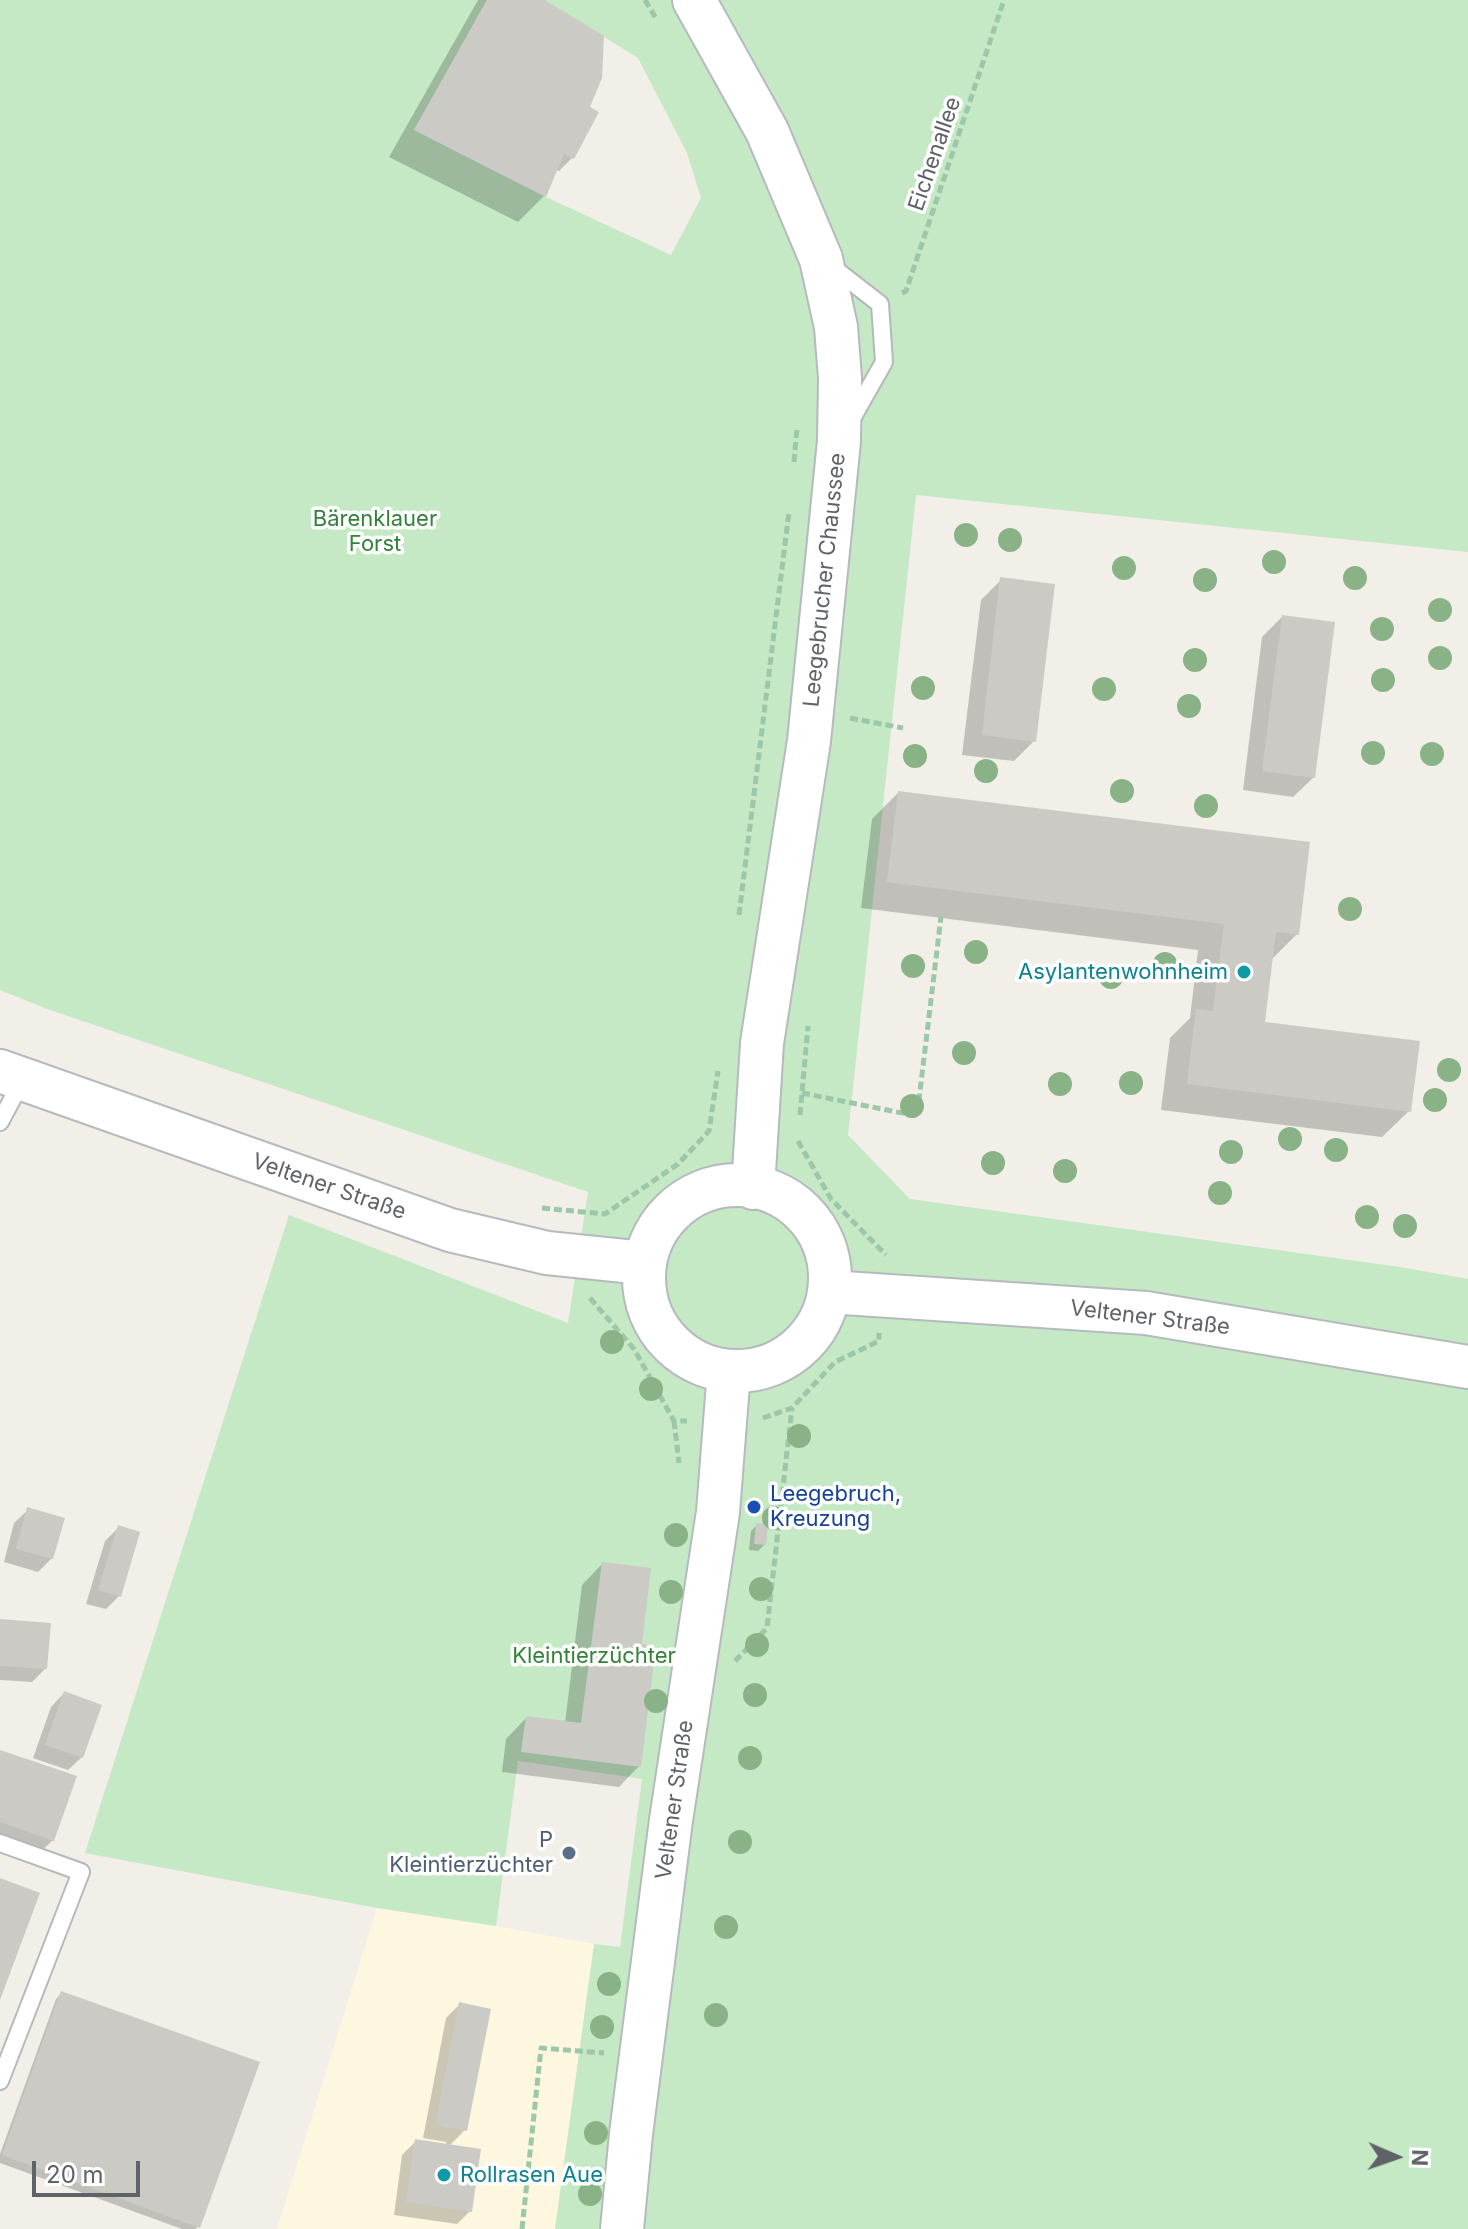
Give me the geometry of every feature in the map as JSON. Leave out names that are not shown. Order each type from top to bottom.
[{"type":"street","name":"Leegebrucher Chaussee","points":[[694,0],[767,131],[821,259],[836,327],[840,378],[839,441],[809,741],[762,1043],[753,1188]]},
{"type":"street","name":"Veltener Straße","points":[[11,1076],[450,1230],[547,1253],[644,1263]]},
{"type":"street","points":[[720,1186],[753,1188],[777,1193],[789,1201],[801,1210],[819,1234],[829,1262],[829,1292],[821,1319],[806,1342],[783,1359],[757,1370],[729,1371],[699,1364],[673,1347],[655,1323],[644,1294],[644,1263],[653,1236],[661,1224],[693,1195],[720,1186]]},
{"type":"street","name":"Veltener Straße","points":[[829,1292],[1146,1313],[1468,1367]]},
{"type":"street","name":"Veltener Straße","points":[[622,2229],[671,1820],[718,1512],[729,1371]]},
{"type":"lane","points":[[821,259],[880,304],[884,362],[839,441]]},
{"type":"lane","name":"Veltener Straße","points":[[0,1122],[11,1076]]},
{"type":"lane","points":[[0,1843],[81,1872],[0,2081]]},
{"type":"path","points":[[645,0],[663,30]]},
{"type":"path","name":"Eichenallee","points":[[880,304],[906,291],[1004,0]]},
{"type":"path","points":[[794,464],[798,416]]},
{"type":"path","points":[[737,927],[789,511]]},
{"type":"path","points":[[846,717],[903,728]]},
{"type":"path","points":[[802,1093],[917,1116],[941,917]]},
{"type":"path","points":[[533,1207],[605,1214],[678,1164],[709,1131],[718,1068]]},
{"type":"path","points":[[797,1144],[831,1199],[886,1255],[886,1262]]},
{"type":"path","points":[[590,1298],[634,1349],[674,1421],[694,1422]]},
{"type":"path","points":[[761,1419],[792,1408],[835,1362],[879,1341],[880,1326]]},
{"type":"path","points":[[735,1661],[767,1628],[792,1408]]},
{"type":"path","points":[[522,2229],[541,2048],[641,2057]]},
{"type":"shaded area","points":[[377,1908],[594,1944],[555,2229],[277,2229]]},
{"type":"green space","points":[[0,0],[487,0],[414,130],[546,197],[671,255],[701,198],[687,153],[638,58],[545,0],[1468,0],[1468,552],[916,495],[848,1135],[910,1199],[1468,1279],[1468,2229],[555,2229],[594,1944],[620,1947],[642,1779],[518,1761],[496,1926],[377,1908],[85,1853],[289,1215],[568,1323],[588,1192],[50,1010],[0,990]]},
{"type":"building","points":[[487,0],[545,0],[604,36],[602,78],[590,107],[599,112],[574,159],[564,154],[546,197],[414,130]]},
{"type":"building","points":[[1000,577],[1055,584],[1036,742],[982,735]]},
{"type":"building","points":[[1282,615],[1335,622],[1315,778],[1262,771]]},
{"type":"building","name":"Asylantenwohnheim","points":[[898,791],[1310,842],[1299,935],[1276,932],[1265,1022],[1420,1041],[1411,1112],[1187,1084],[1196,1009],[1213,1011],[1224,924],[887,882]]},
{"type":"building","points":[[27,1507],[65,1518],[53,1559],[16,1549]]},
{"type":"building","points":[[756,1523],[768,1524],[766,1545],[754,1544]]},
{"type":"building","points":[[118,1525],[140,1532],[121,1597],[98,1590]]},
{"type":"building","points":[[602,1562],[651,1568],[642,1644],[656,1646],[641,1767],[521,1752],[526,1716],[581,1723]]},
{"type":"building","points":[[0,1619],[51,1623],[47,1669],[0,1666]]},
{"type":"building","points":[[64,1691],[102,1705],[83,1758],[45,1745]]},
{"type":"building","points":[[0,1750],[77,1776],[54,1841],[0,1822]]},
{"type":"building","points":[[0,1878],[40,1893],[0,2000]]},
{"type":"building","points":[[61,1991],[260,2062],[200,2228],[2,2155]]},
{"type":"building","points":[[459,2002],[491,2009],[467,2131],[435,2125]]},
{"type":"building","name":"Rollrasen Aue","points":[[415,2139],[481,2149],[472,2212],[406,2202]]},
{"type":"place","name":"Asylantenwohnheim","points":[[1244,972]]},
{"type":"place","name":"Leegebruch, Kreuzung","points":[[754,1507]]},
{"type":"place","name":"P Kleintierzüchter","points":[[569,1853]]},
{"type":"place","name":"Rollrasen Aue","points":[[444,2175]]},
{"type":"park label","name":"Bärenklauer Forst","points":[[375,532]]},
{"type":"park label","name":"Kleintierzüchter","points":[[594,1656]]}]
